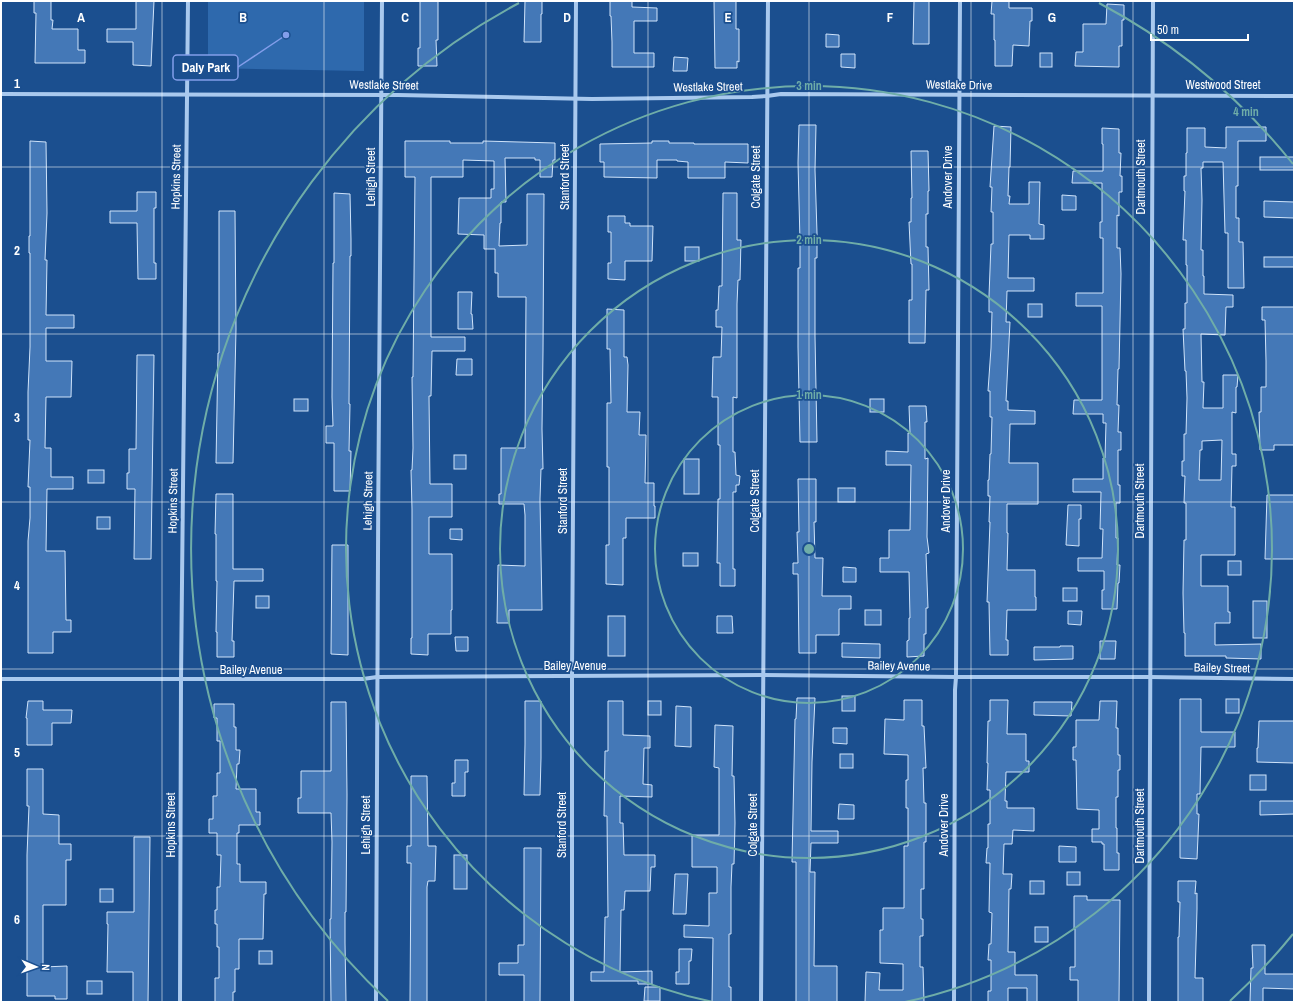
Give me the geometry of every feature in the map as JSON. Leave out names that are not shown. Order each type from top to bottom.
[{"type":"street","name":"Hopkins Street","points":[[180,1002],[181,680],[188,1]]},
{"type":"street","name":"Lehigh Street","points":[[376,1002],[382,1]]},
{"type":"street","name":"Stanford Street","points":[[572,1002],[572,676],[576,1]]},
{"type":"street","name":"Colgate Street","points":[[761,1002],[768,1]]},
{"type":"street","name":"Andover Drive","points":[[954,1002],[954,690],[956,677],[960,1]]},
{"type":"street","name":"Dartmouth Street","points":[[1149,1002],[1153,1]]},
{"type":"street","name":"Westlake Street","points":[[1,94],[381,95],[575,98],[767,96]]},
{"type":"street","name":"Westlake Drive","points":[[767,96],[781,94],[1152,95]]},
{"type":"street","name":"Westwood Street","points":[[1152,95],[1294,96]]},
{"type":"street","name":"Bailey Avenue","points":[[1,680],[363,679],[377,677],[764,675],[1150,677]]},
{"type":"street","name":"Bailey Street","points":[[1150,677],[1294,679]]},
{"type":"shaded area","points":[[208,1],[364,1],[364,71],[208,68]]},
{"type":"building","points":[[34,1],[51,1],[51,20],[53,20],[52,29],[78,29],[78,50],[85,50],[85,63],[35,63],[36,13],[34,13]]},
{"type":"building","points":[[136,1],[154,1],[151,66],[133,65],[133,42],[107,42],[107,29],[136,29]]},
{"type":"building","points":[[420,1],[438,1],[438,40],[436,40],[437,66],[418,66],[418,48],[420,48]]},
{"type":"building","points":[[525,1],[542,1],[541,42],[524,42]]},
{"type":"building","points":[[610,1],[632,1],[632,7],[657,8],[657,21],[634,21],[634,53],[654,53],[654,67],[612,67]]},
{"type":"building","points":[[714,1],[736,1],[736,29],[739,29],[739,62],[737,61],[737,68],[715,68]]},
{"type":"building","points":[[914,1],[929,1],[929,44],[913,44]]},
{"type":"building","points":[[992,1],[1009,1],[1009,8],[1032,8],[1029,46],[1013,45],[1012,66],[995,66],[994,14],[991,14]]},
{"type":"building","points":[[1107,4],[1124,5],[1124,20],[1122,20],[1122,46],[1119,46],[1119,67],[1075,66],[1076,52],[1083,52],[1083,24],[1106,24]]},
{"type":"building","points":[[826,34],[839,35],[839,47],[826,47]]},
{"type":"building","points":[[1040,53],[1052,53],[1052,67],[1040,67]]},
{"type":"building","points":[[841,54],[855,54],[855,68],[841,67]]},
{"type":"building","points":[[674,57],[688,58],[687,71],[673,71]]},
{"type":"building","points":[[799,125],[816,125],[815,170],[817,258],[815,258],[815,336],[817,442],[800,442],[798,347],[798,268],[800,268],[798,163]]},
{"type":"building","points":[[994,126],[1011,127],[1008,196],[1010,196],[1009,204],[1029,204],[1029,182],[1040,182],[1039,224],[1044,225],[1044,239],[1030,239],[1030,235],[1009,235],[1008,278],[1034,278],[1034,291],[1007,291],[1006,322],[1010,322],[1006,401],[1008,401],[1008,410],[1035,411],[1035,424],[1010,424],[1009,463],[1038,463],[1038,504],[1007,504],[1007,570],[1035,570],[1036,597],[1036,610],[1007,610],[1006,640],[1008,640],[1008,655],[990,655],[989,602],[987,602],[990,522],[990,496],[988,496],[988,480],[991,454],[992,417],[990,417],[990,391],[988,391],[992,312],[989,312],[989,296],[991,244],[993,244],[993,212],[991,212],[992,187],[990,187]]},
{"type":"building","points":[[1226,127],[1266,127],[1266,141],[1238,141],[1236,218],[1239,218],[1239,242],[1243,242],[1244,288],[1228,288],[1228,233],[1225,233],[1223,162],[1203,162],[1203,168],[1201,168],[1201,250],[1203,250],[1204,294],[1233,295],[1233,307],[1226,307],[1225,335],[1201,334],[1202,382],[1204,382],[1203,408],[1223,408],[1223,375],[1238,375],[1236,387],[1236,413],[1232,412],[1232,454],[1236,454],[1236,466],[1232,466],[1231,507],[1235,507],[1235,555],[1201,555],[1201,586],[1228,586],[1228,612],[1230,612],[1230,623],[1215,623],[1215,645],[1261,644],[1261,659],[1226,658],[1226,656],[1185,656],[1183,593],[1184,540],[1186,540],[1186,503],[1184,503],[1185,476],[1182,476],[1182,461],[1184,461],[1184,434],[1186,434],[1187,398],[1183,329],[1185,329],[1185,303],[1187,303],[1187,265],[1186,240],[1183,240],[1185,191],[1184,176],[1186,176],[1187,128],[1205,128],[1205,147],[1226,148]],"holes":[[[1222,440],[1221,480],[1199,480],[1200,450],[1202,450],[1202,441]]]},
{"type":"building","points":[[1102,128],[1119,129],[1119,153],[1121,153],[1120,176],[1122,176],[1122,192],[1119,192],[1119,216],[1117,215],[1117,248],[1120,248],[1121,274],[1117,405],[1119,405],[1118,432],[1121,432],[1121,450],[1118,450],[1118,485],[1120,485],[1120,503],[1116,503],[1116,538],[1118,538],[1117,565],[1120,565],[1117,609],[1102,609],[1104,571],[1078,571],[1078,558],[1102,558],[1103,529],[1100,529],[1101,492],[1073,492],[1073,479],[1103,479],[1103,458],[1105,458],[1106,423],[1103,423],[1103,414],[1073,414],[1074,400],[1102,400],[1102,306],[1076,306],[1076,293],[1103,293],[1103,238],[1100,238],[1100,222],[1102,222],[1102,183],[1072,183],[1073,171],[1103,171]]},
{"type":"building","points":[[30,141],[46,142],[46,315],[74,315],[74,328],[46,328],[46,361],[72,361],[71,397],[46,397],[45,448],[51,448],[51,477],[73,477],[73,489],[47,489],[46,551],[65,551],[66,620],[71,620],[71,632],[53,632],[53,653],[28,653],[28,541],[30,518],[30,487],[28,487],[30,440],[28,440],[28,392],[30,347]]},
{"type":"building","points":[[405,141],[450,141],[450,143],[483,143],[483,141],[555,143],[555,160],[553,160],[552,177],[540,177],[540,160],[535,160],[535,158],[505,158],[506,202],[501,202],[499,246],[527,245],[527,194],[544,194],[543,469],[541,469],[540,499],[542,610],[509,610],[509,623],[497,623],[498,565],[525,566],[525,515],[524,504],[499,504],[499,494],[501,494],[501,448],[525,448],[526,297],[498,297],[498,273],[495,273],[495,249],[484,249],[484,235],[458,234],[459,198],[491,198],[491,189],[494,189],[494,161],[463,160],[463,177],[431,177],[431,337],[465,337],[465,351],[432,351],[431,396],[429,396],[430,484],[452,484],[452,517],[429,517],[429,554],[452,554],[452,610],[451,634],[428,634],[428,655],[411,654],[411,470],[413,448],[412,377],[415,177],[405,177]]},
{"type":"building","points":[[652,141],[669,141],[669,143],[694,144],[748,144],[748,163],[725,162],[725,178],[688,178],[688,162],[677,160],[657,160],[657,178],[604,177],[604,162],[600,162],[600,144],[652,143]]},
{"type":"building","points":[[911,151],[928,151],[929,191],[928,214],[926,214],[926,247],[928,247],[929,290],[926,290],[925,343],[909,343],[909,300],[912,300],[912,264],[909,222],[911,222],[912,198]]},
{"type":"building","points":[[1260,157],[1294,157],[1294,170],[1260,170]]},
{"type":"building","points":[[137,192],[156,192],[156,208],[154,208],[154,263],[156,263],[156,279],[138,279],[137,223],[110,223],[110,211],[137,211]]},
{"type":"building","points":[[334,193],[350,194],[350,491],[334,491],[334,443],[326,443],[326,426],[333,426]]},
{"type":"building","points":[[723,193],[737,193],[737,240],[741,240],[740,280],[738,280],[737,304],[737,398],[733,397],[733,452],[735,452],[736,475],[740,476],[739,485],[736,485],[736,492],[733,492],[733,569],[735,569],[735,586],[720,586],[720,563],[717,563],[718,499],[720,499],[720,445],[718,445],[718,397],[712,397],[713,357],[721,357],[722,327],[716,327],[716,310],[718,310],[719,286],[722,286]]},
{"type":"building","points":[[1062,195],[1076,196],[1076,210],[1062,210]]},
{"type":"building","points":[[1264,201],[1294,202],[1294,218],[1264,217]]},
{"type":"building","points":[[219,211],[235,211],[236,329],[233,463],[216,463],[219,353]]},
{"type":"building","points":[[608,216],[625,216],[625,223],[630,223],[630,226],[653,226],[652,261],[625,261],[625,280],[608,279],[608,263],[611,263],[611,232],[608,232]]},
{"type":"building","points":[[685,247],[699,247],[699,261],[685,261]]},
{"type":"building","points":[[1264,257],[1294,257],[1294,267],[1264,267]]},
{"type":"building","points":[[458,292],[472,292],[471,314],[473,329],[458,329]]},
{"type":"building","points":[[1028,304],[1042,304],[1042,317],[1028,317]]},
{"type":"building","points":[[1262,307],[1294,307],[1294,445],[1274,445],[1274,450],[1260,450],[1259,412],[1261,412],[1261,387],[1266,387],[1265,320],[1262,320]]},
{"type":"building","points":[[607,309],[624,310],[624,357],[627,357],[628,365],[627,412],[640,412],[639,435],[646,435],[645,483],[654,483],[655,518],[626,518],[626,538],[623,538],[623,585],[606,584],[606,545],[609,545],[607,403],[611,403],[610,349],[607,349]]},
{"type":"building","points":[[137,355],[154,355],[151,559],[134,559],[135,489],[127,489],[129,449],[136,449]]},
{"type":"building","points":[[457,359],[472,359],[472,375],[456,375]]},
{"type":"building","points":[[294,399],[308,399],[308,411],[294,411]]},
{"type":"building","points":[[870,399],[884,399],[884,412],[870,412]]},
{"type":"building","points":[[909,406],[926,406],[927,422],[925,422],[925,459],[928,458],[927,537],[929,553],[926,554],[928,608],[926,608],[924,656],[907,657],[907,641],[909,640],[910,618],[909,572],[880,572],[880,558],[889,558],[889,530],[910,530],[911,465],[886,465],[886,451],[908,452],[908,433],[910,433]]},
{"type":"building","points":[[454,455],[466,455],[466,469],[454,469]]},
{"type":"building","points":[[684,459],[699,459],[699,494],[684,494]]},
{"type":"building","points":[[88,470],[104,470],[104,483],[88,483]]},
{"type":"building","points":[[798,479],[816,479],[816,522],[814,522],[815,558],[823,558],[822,596],[851,596],[851,609],[839,609],[839,635],[816,635],[816,653],[799,653],[798,574],[793,574],[793,563],[798,563]]},
{"type":"building","points":[[838,488],[855,488],[855,502],[838,502]]},
{"type":"building","points":[[216,494],[233,494],[233,569],[263,569],[263,581],[234,581],[232,641],[234,641],[234,657],[217,657],[217,581],[215,534]]},
{"type":"building","points":[[1267,495],[1294,495],[1294,559],[1265,559]]},
{"type":"building","points":[[1068,505],[1081,505],[1081,519],[1079,519],[1079,546],[1066,545]]},
{"type":"building","points":[[97,517],[110,517],[110,529],[97,529]]},
{"type":"building","points":[[450,529],[462,529],[462,540],[450,539]]},
{"type":"building","points":[[332,545],[348,545],[348,655],[331,654]]},
{"type":"building","points":[[683,553],[698,553],[698,566],[683,566]]},
{"type":"building","points":[[1228,561],[1241,561],[1241,575],[1228,575]]},
{"type":"building","points":[[843,567],[856,568],[856,582],[843,582]]},
{"type":"building","points":[[1063,588],[1077,588],[1077,601],[1063,601]]},
{"type":"building","points":[[256,596],[269,596],[269,608],[256,608]]},
{"type":"building","points":[[1253,601],[1267,601],[1267,638],[1253,638]]},
{"type":"building","points":[[865,610],[881,610],[881,625],[865,625]]},
{"type":"building","points":[[1068,611],[1082,611],[1081,625],[1068,624]]},
{"type":"building","points":[[608,616],[625,616],[625,656],[608,656]]},
{"type":"building","points":[[717,616],[732,616],[733,633],[717,633]]},
{"type":"building","points":[[455,637],[468,637],[468,651],[456,651]]},
{"type":"building","points":[[1100,641],[1116,641],[1115,659],[1100,659]]},
{"type":"building","points":[[842,643],[880,644],[880,658],[842,657]]},
{"type":"building","points":[[1073,646],[1073,659],[1034,660],[1034,647]]},
{"type":"building","points":[[842,696],[855,696],[855,711],[842,711]]},
{"type":"building","points":[[797,698],[815,698],[811,831],[838,831],[838,843],[811,843],[810,872],[815,872],[814,966],[837,966],[837,1002],[796,1002],[796,862],[792,862],[795,719]]},
{"type":"building","points":[[1180,699],[1201,699],[1201,732],[1235,732],[1235,747],[1201,747],[1200,794],[1197,794],[1197,814],[1199,814],[1197,859],[1180,858]]},
{"type":"building","points":[[1226,699],[1239,699],[1239,713],[1226,713]]},
{"type":"building","points":[[904,700],[922,700],[922,726],[924,726],[926,768],[923,768],[924,803],[926,803],[926,842],[924,842],[924,889],[921,889],[921,919],[923,919],[923,936],[920,936],[920,967],[923,967],[924,1002],[865,1002],[866,972],[880,973],[879,990],[903,990],[903,964],[880,963],[880,930],[883,930],[883,908],[904,908],[904,846],[908,846],[906,780],[908,780],[908,755],[884,754],[885,719],[904,720]]},
{"type":"building","points":[[990,700],[1008,700],[1007,734],[1026,734],[1026,761],[1029,761],[1029,772],[1006,772],[1005,801],[1007,801],[1007,808],[1034,808],[1034,831],[1013,830],[1012,844],[1004,844],[1003,874],[1012,874],[1011,889],[1009,889],[1008,952],[1015,952],[1015,975],[1037,975],[1037,1002],[1027,1002],[1027,988],[1008,988],[1008,1002],[988,1002],[988,991],[991,991],[991,960],[988,960],[989,944],[991,944],[992,913],[989,912],[990,863],[986,863],[988,848],[988,824],[990,824],[990,790],[987,790],[987,763]]},
{"type":"building","points":[[28,701],[43,701],[43,710],[72,710],[71,723],[52,723],[52,745],[27,745],[26,718]]},
{"type":"building","points":[[525,701],[541,701],[540,795],[524,795]]},
{"type":"building","points":[[608,701],[623,701],[623,735],[650,736],[650,748],[644,748],[643,784],[652,785],[652,797],[620,796],[620,823],[623,823],[624,855],[655,855],[655,867],[651,867],[650,891],[625,891],[624,910],[621,910],[620,972],[652,971],[652,984],[638,984],[638,981],[591,981],[591,972],[604,972],[605,917],[608,917],[607,816],[604,816],[605,751],[608,751]]},
{"type":"building","points":[[648,701],[661,701],[661,715],[648,715]]},
{"type":"building","points":[[1100,701],[1117,701],[1116,728],[1118,728],[1118,755],[1120,755],[1120,770],[1118,770],[1118,797],[1116,797],[1116,828],[1117,853],[1119,853],[1119,870],[1104,870],[1104,844],[1102,844],[1102,842],[1092,842],[1092,829],[1099,829],[1099,810],[1077,809],[1076,760],[1073,760],[1073,747],[1076,747],[1076,720],[1099,720]]},
{"type":"building","points":[[331,702],[346,702],[346,1002],[331,1002],[331,813],[298,813],[298,798],[301,798],[301,771],[331,771]]},
{"type":"building","points":[[1034,702],[1072,702],[1071,716],[1034,715]]},
{"type":"building","points":[[214,704],[234,704],[236,750],[240,750],[239,764],[237,764],[236,789],[256,789],[256,812],[260,812],[260,825],[239,825],[239,833],[237,833],[237,864],[240,864],[240,882],[266,882],[266,894],[264,894],[263,939],[239,939],[239,969],[235,969],[235,992],[233,992],[233,1002],[215,1002],[215,978],[219,978],[219,947],[217,947],[217,924],[215,924],[215,910],[217,910],[217,887],[220,887],[221,855],[217,855],[217,833],[209,833],[209,819],[213,819],[213,796],[217,796],[217,773],[220,773],[220,741],[217,741],[217,718],[214,718]]},
{"type":"building","points":[[676,706],[691,707],[691,747],[675,746]]},
{"type":"building","points":[[1259,721],[1294,721],[1294,763],[1257,762]]},
{"type":"building","points":[[715,725],[733,726],[732,776],[734,776],[735,823],[734,864],[732,864],[731,887],[731,934],[729,934],[729,987],[731,987],[731,1002],[712,1002],[713,938],[684,937],[684,925],[709,926],[709,893],[717,893],[717,867],[692,867],[692,835],[719,835],[719,768],[714,767]]},
{"type":"building","points":[[833,728],[847,728],[847,744],[833,743]]},
{"type":"building","points":[[840,754],[853,754],[853,768],[840,768]]},
{"type":"building","points":[[455,760],[468,760],[468,772],[465,772],[465,796],[452,796],[452,783],[455,783]]},
{"type":"building","points":[[27,769],[43,769],[43,814],[59,815],[59,844],[71,844],[71,860],[66,860],[66,905],[43,905],[43,967],[67,966],[67,999],[55,999],[55,996],[27,996],[27,855],[29,806],[27,806]]},
{"type":"building","points":[[1250,775],[1266,775],[1266,790],[1250,790]]},
{"type":"building","points":[[411,776],[427,776],[428,846],[436,846],[435,881],[428,881],[427,887],[427,1002],[410,1002],[411,863],[407,863],[407,846],[411,846]]},
{"type":"building","points":[[1260,801],[1294,801],[1294,814],[1260,815]]},
{"type":"building","points":[[839,804],[854,805],[854,819],[838,819]]},
{"type":"building","points":[[134,837],[150,837],[148,1002],[133,1002],[133,972],[107,972],[107,912],[134,912]]},
{"type":"building","points":[[1059,846],[1076,847],[1076,862],[1059,862]]},
{"type":"building","points":[[524,848],[541,848],[540,1002],[524,1002],[524,975],[499,975],[499,963],[518,963],[518,945],[524,945]]},
{"type":"building","points":[[454,855],[467,855],[467,889],[454,889]]},
{"type":"building","points":[[1067,872],[1080,872],[1080,885],[1067,885]]},
{"type":"building","points":[[675,874],[688,874],[686,914],[673,914]]},
{"type":"building","points":[[1030,881],[1044,881],[1044,894],[1030,894]]},
{"type":"building","points":[[1178,881],[1196,881],[1195,894],[1197,893],[1197,909],[1195,978],[1203,978],[1203,1002],[1178,1002],[1178,937],[1180,902],[1178,902]]},
{"type":"building","points":[[100,889],[113,889],[113,902],[100,902]]},
{"type":"building","points":[[1074,896],[1087,896],[1087,900],[1120,900],[1119,1002],[1078,1002],[1078,980],[1070,980],[1070,967],[1075,967]]},
{"type":"building","points":[[1035,927],[1048,927],[1048,942],[1035,942]]},
{"type":"building","points":[[1252,945],[1265,945],[1265,974],[1294,974],[1294,989],[1263,988],[1263,1002],[1250,1002],[1251,968],[1253,968]]},
{"type":"building","points":[[679,949],[692,949],[691,961],[689,961],[689,984],[676,984],[676,972],[679,972]]},
{"type":"building","points":[[259,951],[272,951],[272,964],[259,964]]},
{"type":"building","points":[[87,981],[102,981],[102,994],[87,994]]},
{"type":"building","points":[[645,987],[660,987],[660,1001],[644,1001]]},
{"type":"place","name":"Daly Park","points":[[286,35]]}]
